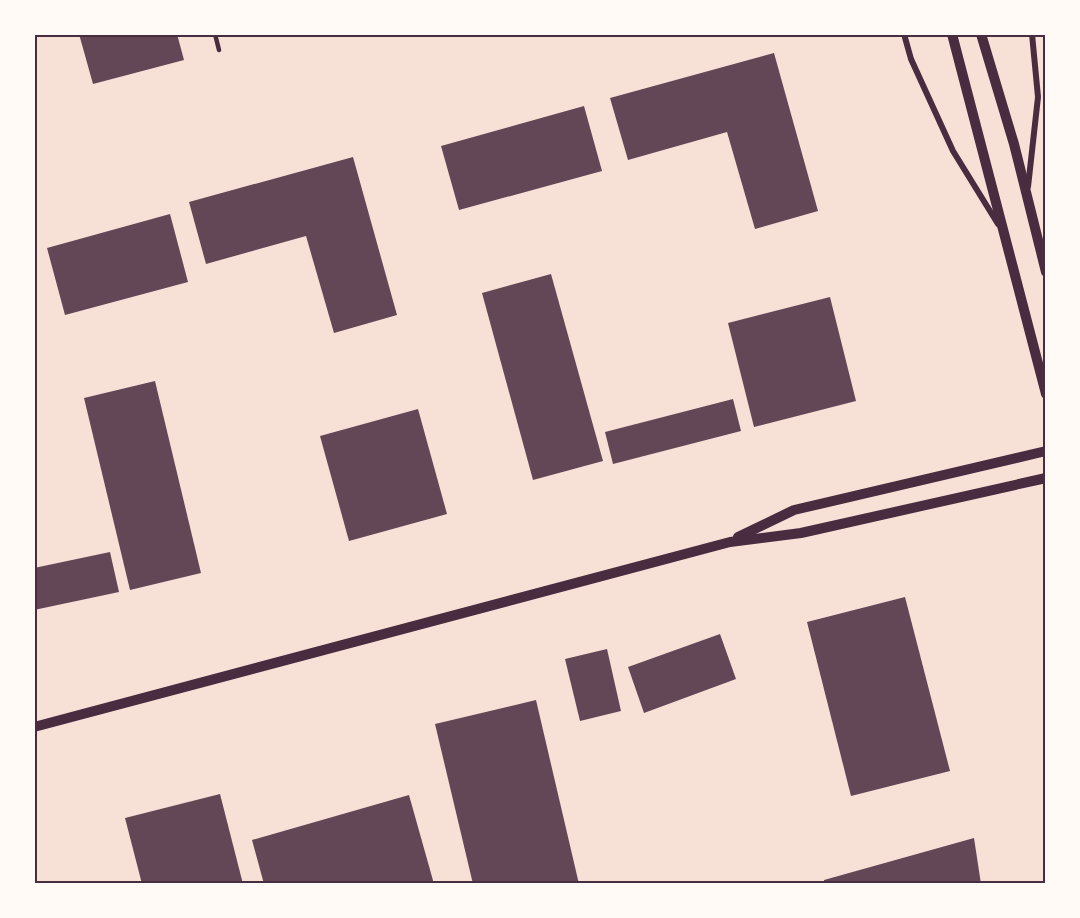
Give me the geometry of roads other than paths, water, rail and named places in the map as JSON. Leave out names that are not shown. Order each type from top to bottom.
[{"type":"street","points":[[904,34],[911,58],[953,151],[1004,233]]},
{"type":"street","points":[[952,34],[1046,394]]},
{"type":"street","points":[[981,34],[1014,144],[1046,272]]},
{"type":"street","points":[[1027,197],[1038,97],[1032,34]]},
{"type":"street","points":[[730,542],[794,510],[1046,451]]},
{"type":"street","points":[[34,727],[730,542],[801,533],[1046,477]]},
{"type":"lane","points":[[215,34],[219,50]]}]
